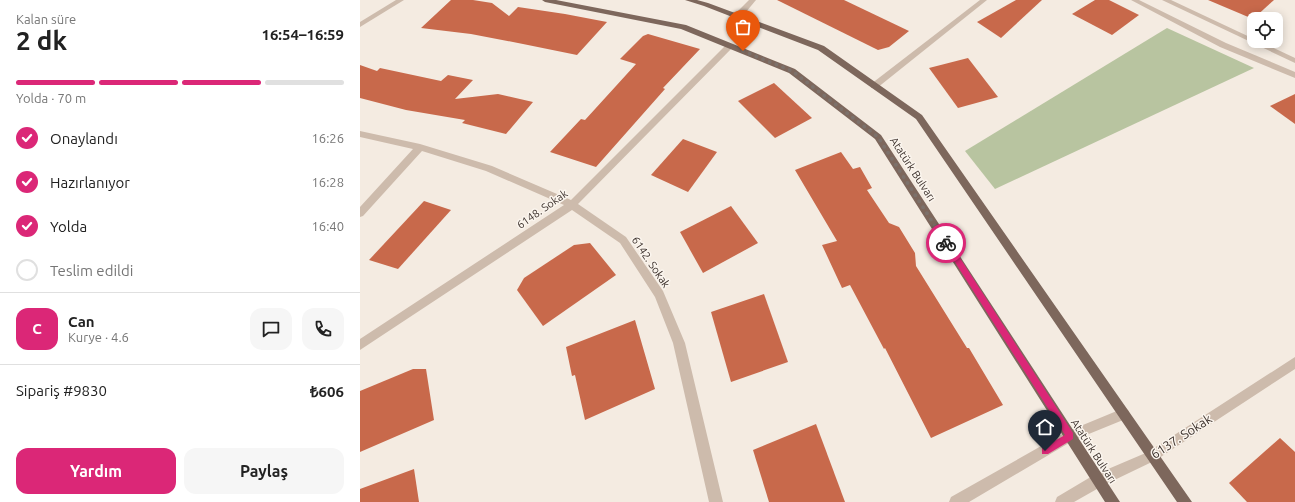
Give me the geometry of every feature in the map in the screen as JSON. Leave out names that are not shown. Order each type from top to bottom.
[{"type":"main road","name":"Atatürk Bulvarı","points":[[545,0],[683,27],[792,71],[878,137],[1113,502]]},
{"type":"main road","points":[[688,0],[706,4],[821,48],[919,117],[1185,502]]},
{"type":"street","points":[[360,24],[401,0]]},
{"type":"street","points":[[738,16],[753,0]]},
{"type":"street","points":[[874,86],[984,0]]},
{"type":"street","points":[[1134,0],[1223,45],[1295,75]]},
{"type":"street","points":[[1165,0],[1292,60]]},
{"type":"street","name":"6148. Sokak","points":[[360,345],[572,205],[730,46]]},
{"type":"street","points":[[1281,68],[1292,60],[1295,51]]},
{"type":"street","name":"6142. Sokak","points":[[360,134],[420,147],[489,168],[572,205],[623,240],[659,294],[679,343],[716,502]]},
{"type":"street","points":[[360,214],[420,147]]},
{"type":"street","name":"6137. Sokak","points":[[1062,502],[1099,480],[1152,456],[1295,362]]},
{"type":"street","points":[[956,502],[1070,436],[1124,414]]},
{"type":"green space","points":[[1167,28],[1254,68],[995,189],[965,151]]},
{"type":"building","points":[[451,0],[473,0],[492,3],[509,16],[518,7],[607,22],[577,55],[471,34],[421,28]]},
{"type":"building","points":[[777,0],[844,0],[909,31],[889,47],[878,50]]},
{"type":"building","points":[[1016,0],[1042,0],[1001,38],[977,22]]},
{"type":"building","points":[[1095,0],[1109,0],[1139,15],[1112,35],[1072,14]]},
{"type":"building","points":[[1208,0],[1274,0],[1261,12],[1247,12],[1247,16]]},
{"type":"building","points":[[648,34],[700,49],[663,88],[665,89],[596,167],[550,152],[581,119],[585,120],[636,64],[620,59],[643,36]]},
{"type":"building","points":[[968,58],[998,97],[958,108],[929,68]]},
{"type":"building","points":[[360,65],[377,71],[380,68],[441,81],[448,75],[473,80],[455,99],[498,94],[533,102],[506,134],[462,123],[465,120],[406,110],[360,98]]},
{"type":"building","points":[[774,83],[812,118],[775,138],[738,101]]},
{"type":"building","points":[[1295,94],[1295,124],[1270,106]]},
{"type":"building","points":[[683,139],[717,152],[688,192],[651,175]]},
{"type":"building","points":[[841,152],[853,169],[860,167],[872,188],[867,190],[889,223],[899,227],[915,253],[916,266],[967,348],[969,348],[1003,405],[931,438],[885,348],[884,349],[850,285],[842,288],[822,245],[837,241],[795,170]]},
{"type":"building","points":[[424,201],[451,210],[398,269],[369,260]]},
{"type":"building","points":[[731,206],[758,243],[703,273],[680,232]]},
{"type":"building","points":[[590,243],[616,275],[543,326],[517,290],[524,278],[574,245]]},
{"type":"building","points":[[764,294],[788,362],[731,382],[711,312]]},
{"type":"building","points":[[635,320],[655,389],[585,420],[575,375],[572,376],[566,347]]},
{"type":"building","points":[[413,369],[426,369],[434,420],[360,452],[360,391]]},
{"type":"building","points":[[816,424],[845,502],[769,502],[753,450]]},
{"type":"building","points":[[1280,438],[1295,452],[1295,502],[1247,502],[1229,483]]},
{"type":"building","points":[[414,469],[419,502],[360,502],[360,489]]},
{"type":"way so far","points":[[743,51],[792,71],[878,137],[946,243]]},
{"type":"route","points":[[946,243],[1070,436],[1045,451]]}]
